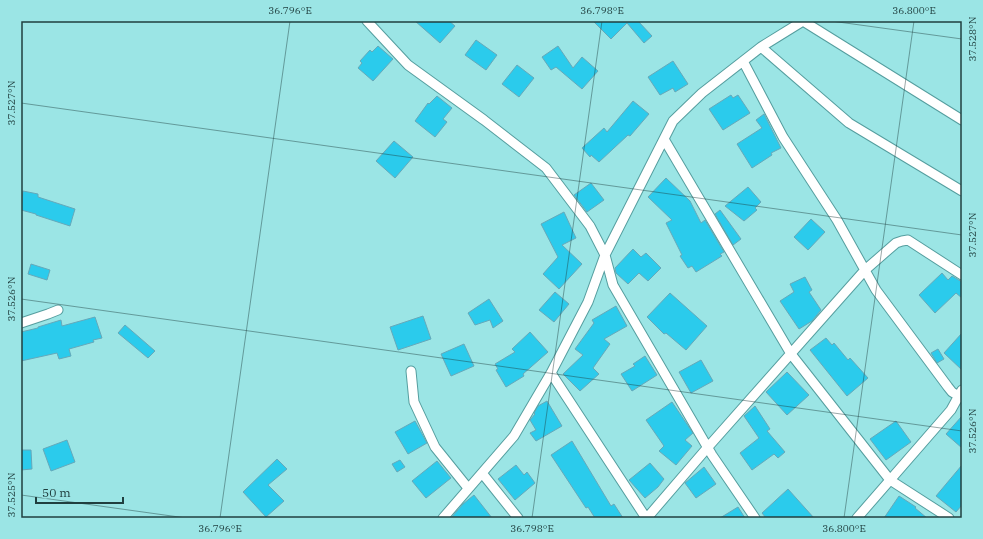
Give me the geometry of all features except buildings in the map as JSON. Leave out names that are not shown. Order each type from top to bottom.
[{"type":"street","points":[[368,21],[408,65],[484,120],[546,168],[590,226],[605,255],[613,285],[708,447],[755,518]]},
{"type":"street","points":[[443,518],[514,436],[588,302],[605,255],[673,121],[702,93],[761,47],[803,21],[962,120]]},
{"type":"street","points":[[761,47],[849,123],[962,191]]},
{"type":"street","points":[[743,61],[783,137],[837,220],[876,290],[952,392],[961,395],[951,410],[857,518]]},
{"type":"street","points":[[664,139],[790,354],[890,480],[949,518]]},
{"type":"street","points":[[550,373],[646,518],[865,270],[896,243],[902,240],[908,240],[962,275]]},
{"type":"street","points":[[21,323],[58,310]]},
{"type":"street","points":[[412,372],[414,402],[435,447],[468,488]]},
{"type":"street","points":[[482,472],[518,518]]}]
